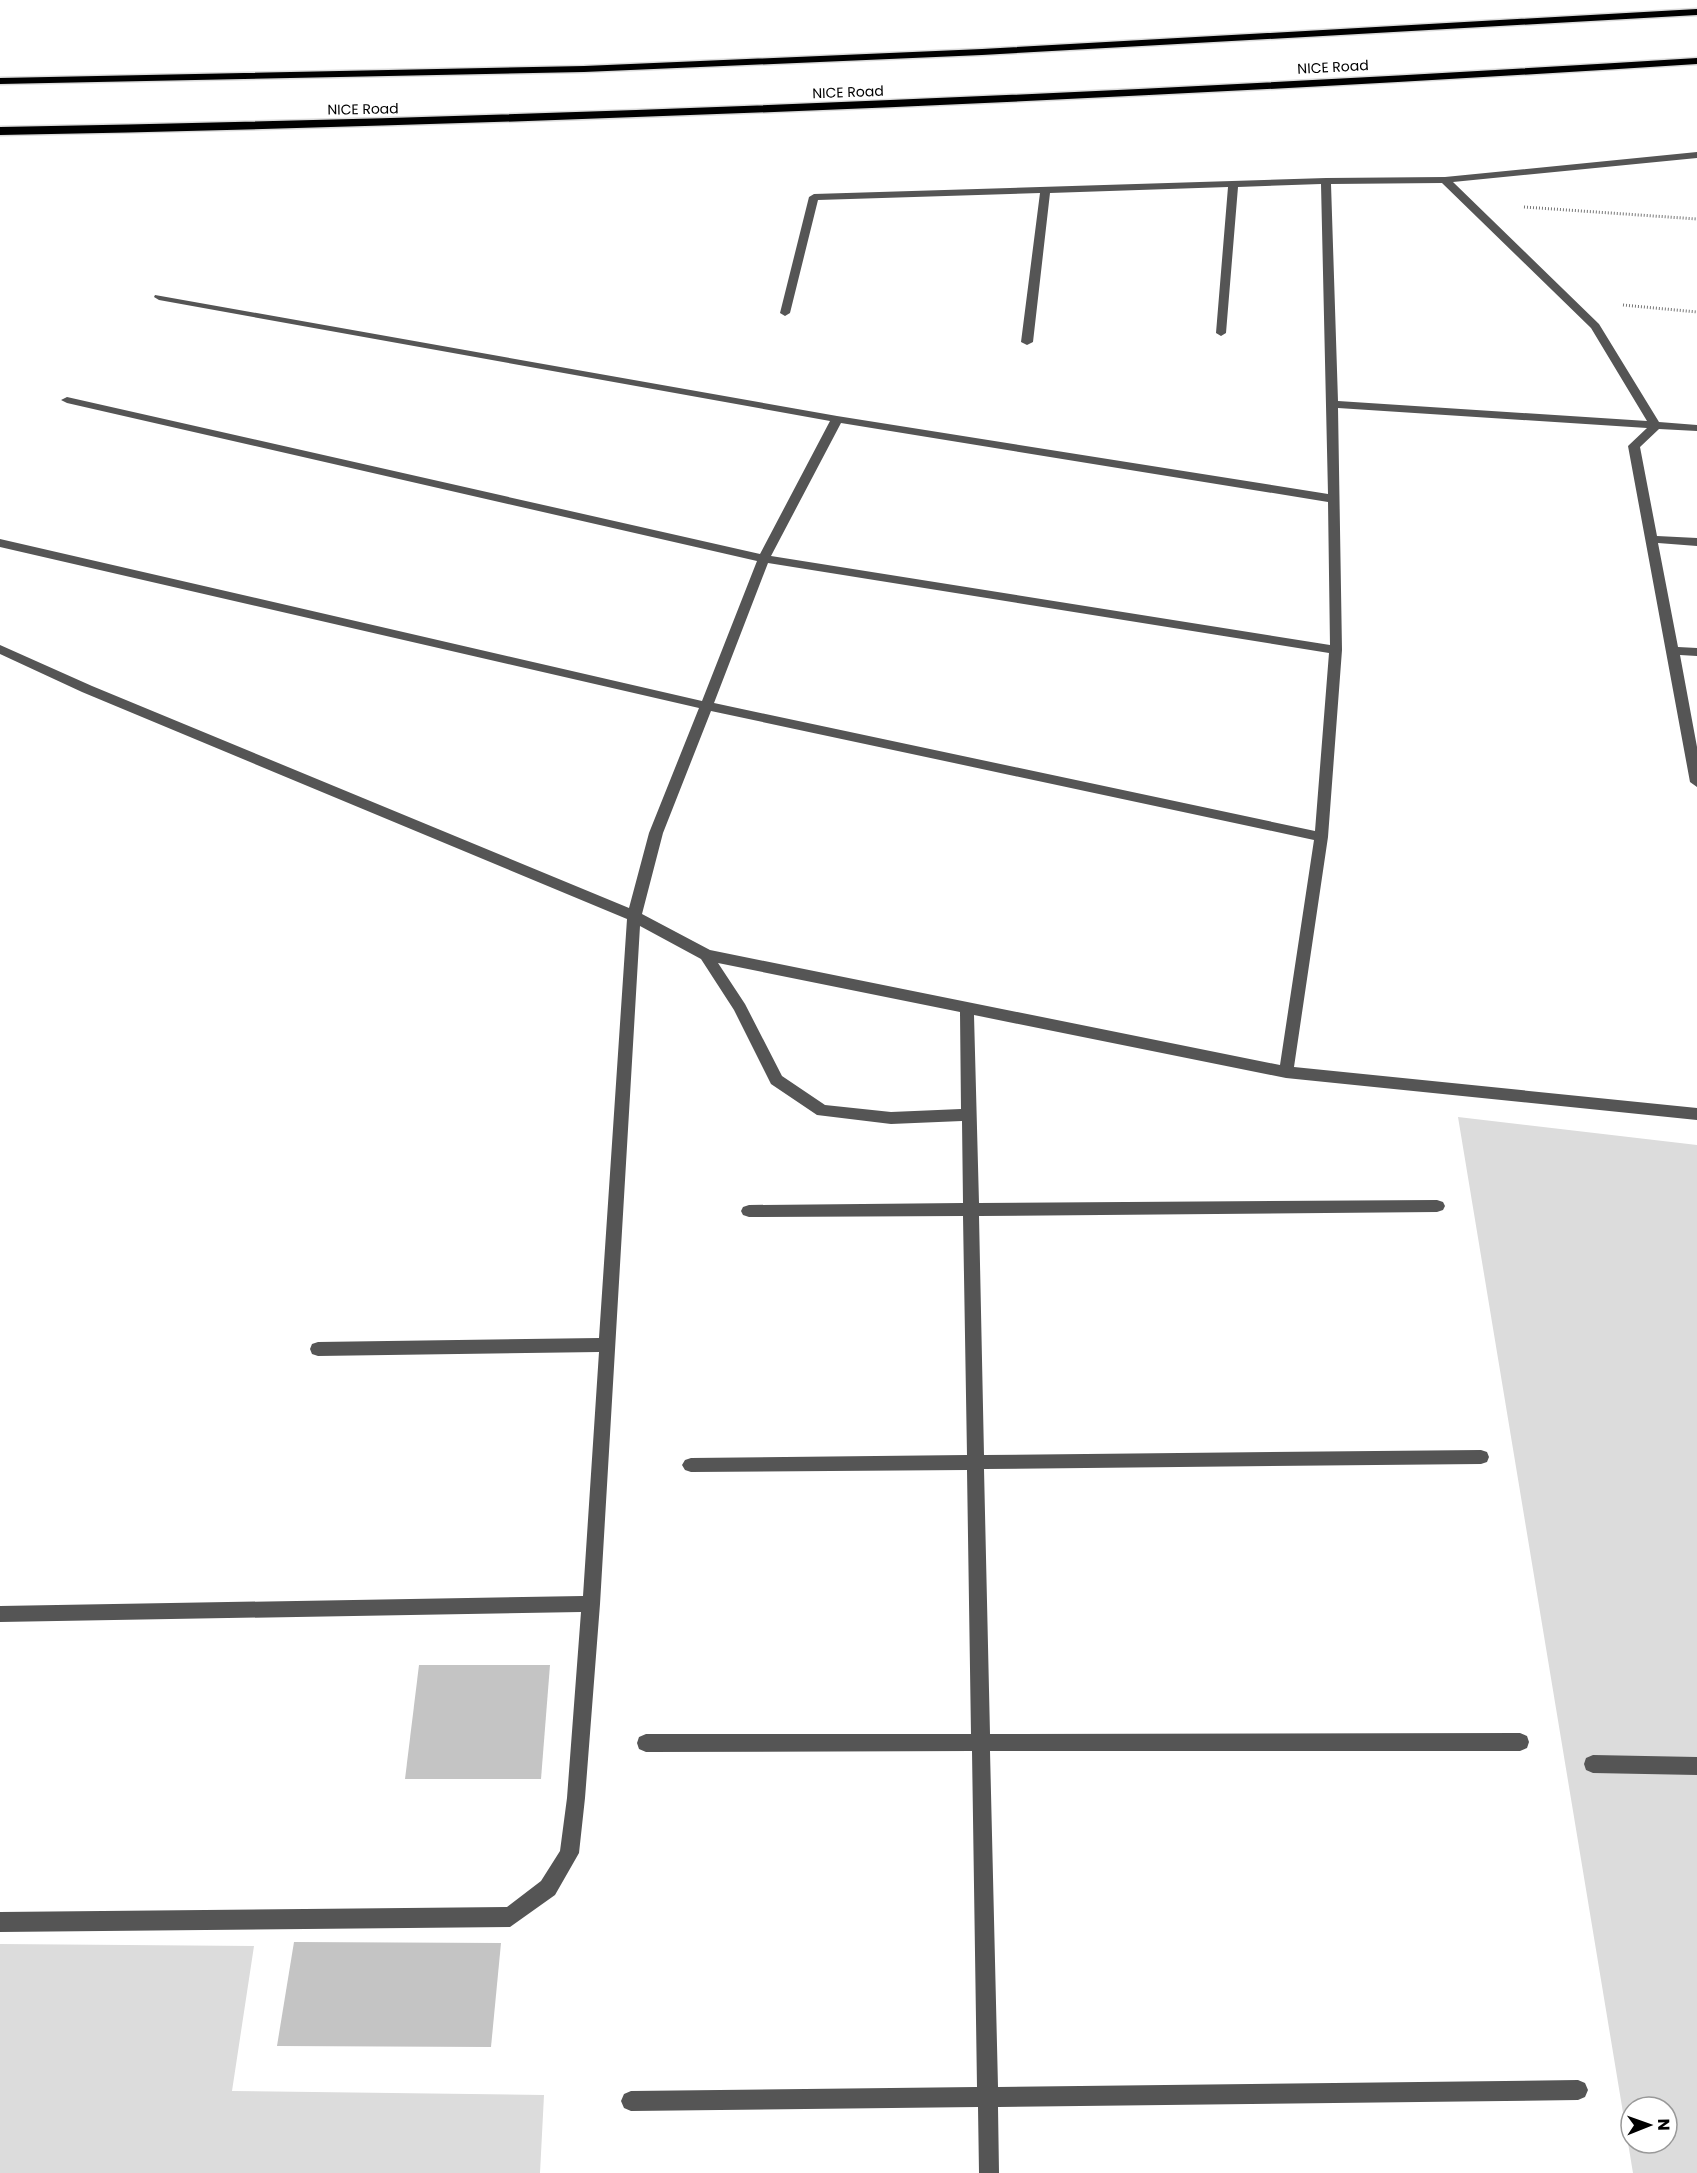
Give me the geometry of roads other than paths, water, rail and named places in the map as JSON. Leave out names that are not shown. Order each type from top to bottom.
[{"type":"highway","points":[[0,81],[619,67],[982,52],[1697,12]]},
{"type":"highway","name":"NICE Road","points":[[0,131],[587,118],[993,102],[1697,61]]},
{"type":"street","points":[[785,313],[814,197],[1326,181],[1445,180],[1697,155]]},
{"type":"street","points":[[1445,180],[1595,326],[1656,426]]},
{"type":"street","points":[[1286,1072],[1321,837],[1336,650],[1326,181]]},
{"type":"street","points":[[1221,333],[1233,184]]},
{"type":"street","points":[[1027,342],[1045,190]]},
{"type":"street","points":[[159,297],[837,419],[1334,499]]},
{"type":"street","points":[[67,400],[764,559],[1336,650]]},
{"type":"street","points":[[1332,404],[1697,428]]},
{"type":"street","points":[[0,1922],[510,1917],[548,1888],[569,1853],[576,1798],[591,1604],[634,915],[656,833],[764,559],[837,419]]},
{"type":"street","points":[[1656,426],[1634,446],[1697,783]]},
{"type":"street","points":[[1652,539],[1697,542]]},
{"type":"street","points":[[0,543],[706,706],[1321,837]]},
{"type":"street","points":[[0,649],[87,689],[634,915],[706,955],[1286,1072],[1697,1114]]},
{"type":"street","points":[[1673,651],[1697,652]]},
{"type":"street","points":[[706,955],[740,1008],[776,1080],[822,1111],[891,1118],[968,1115]]},
{"type":"street","points":[[967,1007],[988,2173]]},
{"type":"street","points":[[749,1211],[1437,1206]]},
{"type":"street","points":[[318,1349],[607,1345]]},
{"type":"street","points":[[691,1465],[1481,1457]]},
{"type":"street","points":[[0,1614],[591,1604]]},
{"type":"street","points":[[646,1743],[1520,1742]]},
{"type":"street","points":[[1593,1764],[1697,1766]]},
{"type":"street","points":[[631,2101],[1578,2090]]}]
